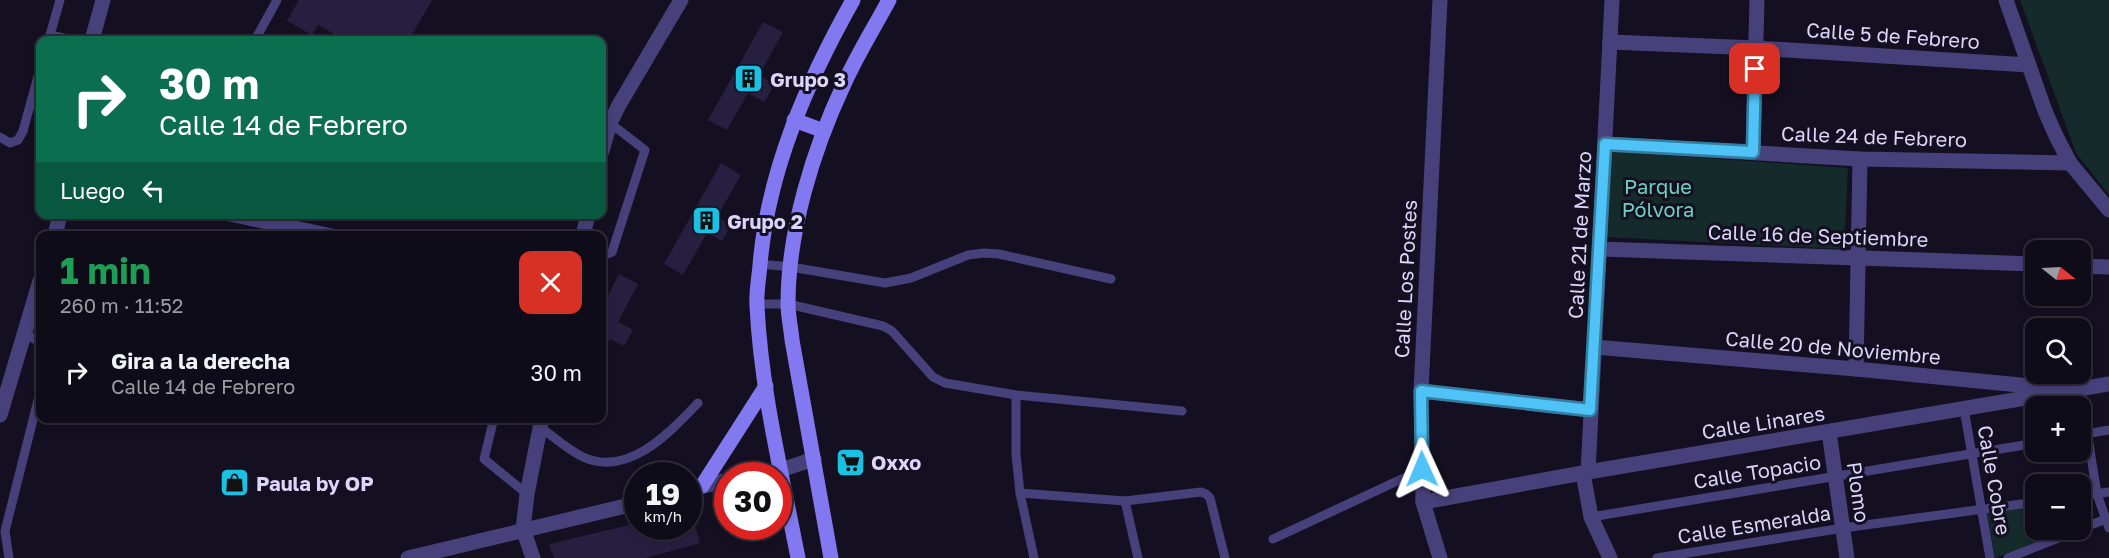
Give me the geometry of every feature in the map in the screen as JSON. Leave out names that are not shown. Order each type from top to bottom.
[{"type":"main road","points":[[780,462],[766,386],[756,304],[762,236],[777,174],[794,120],[815,70],[853,0]]},
{"type":"main road","points":[[831,558],[792,340],[788,304],[791,267],[796,230],[809,177],[824,131],[844,83],[890,0]]},
{"type":"main road","points":[[794,120],[824,131]]},
{"type":"main road","points":[[702,478],[766,386]]},
{"type":"main road","points":[[792,525],[798,558]]},
{"type":"street","points":[[93,36],[103,0]]},
{"type":"street","points":[[606,137],[619,105],[681,0]]},
{"type":"street","name":"Calle Los Postes","points":[[1440,0],[1421,391],[1423,502],[1440,558]]},
{"type":"street","name":"Calle 21 de Marzo","points":[[1610,558],[1591,517],[1586,472],[1612,0]]},
{"type":"street","points":[[1753,152],[1758,0]]},
{"type":"street","points":[[2006,0],[2045,111],[2070,163],[2109,210]]},
{"type":"street","name":"Calle 5 de Febrero","points":[[1610,42],[2029,64]]},
{"type":"street","name":"Calle 24 de Febrero","points":[[1605,144],[1860,159],[2070,163]]},
{"type":"street","points":[[1856,369],[1860,159]]},
{"type":"street","points":[[253,219],[309,231]]},
{"type":"street","name":"Calle 16 de Septiembre","points":[[1599,249],[2025,264]]},
{"type":"street","points":[[2091,266],[2109,267]]},
{"type":"street","points":[[0,415],[36,294]]},
{"type":"street","name":"Calle 20 de Noviembre","points":[[1594,347],[2074,389]]},
{"type":"street","name":"Calle Linares","points":[[1423,502],[1586,472],[2109,384]]},
{"type":"street","points":[[1421,391],[1590,410]]},
{"type":"street","points":[[532,558],[523,529],[527,494],[541,423]]},
{"type":"street","name":"Plomo","points":[[1829,432],[1847,558]]},
{"type":"street","points":[[792,467],[814,459]]},
{"type":"street","points":[[408,558],[624,506]]},
{"type":"lane","points":[[50,36],[60,0]]},
{"type":"lane","points":[[257,36],[278,0]]},
{"type":"lane","points":[[0,136],[10,143],[18,140],[23,131],[36,84]]},
{"type":"lane","points":[[606,254],[612,252],[645,150],[610,123]]},
{"type":"lane","points":[[760,264],[885,283],[911,278],[968,255],[984,253],[999,254],[1111,279]]},
{"type":"lane","points":[[756,304],[788,304],[883,326],[892,331],[933,376],[945,383],[1016,395],[1182,411]]},
{"type":"lane","points":[[24,333],[36,340]]},
{"type":"lane","points":[[2074,389],[2076,396]]},
{"type":"lane","points":[[1016,395],[1016,455],[1020,493],[1034,558]]},
{"type":"lane","points":[[541,423],[583,458],[609,462],[639,454],[649,448],[668,435],[698,403]]},
{"type":"lane","points":[[9,558],[2,531],[36,407]]},
{"type":"lane","name":"Calle Cobre","points":[[1964,409],[1990,558]]},
{"type":"lane","points":[[493,423],[484,459],[527,494]]},
{"type":"lane","points":[[2091,433],[2109,430]]},
{"type":"lane","name":"Calle Topacio","points":[[1591,517],[2025,444]]},
{"type":"lane","points":[[2090,462],[2097,494],[2107,523],[2091,527]]},
{"type":"lane","points":[[1273,538],[1422,469]]},
{"type":"lane","points":[[1020,493],[1125,501],[1201,492],[1210,498],[1225,558]]},
{"type":"lane","points":[[2091,495],[2109,492]]},
{"type":"lane","points":[[1125,501],[1137,558]]},
{"type":"lane","name":"Calle Esmeralda","points":[[1657,558],[1843,528],[2025,503]]},
{"type":"lane","points":[[2008,558],[2053,540]]},
{"type":"green space","points":[[2020,0],[2109,0],[2109,195],[2076,153]]},
{"type":"green space","name":"Parque Pólvora","points":[[1607,151],[1848,168],[1844,249],[1604,237]]},
{"type":"green space","points":[[2025,506],[2025,540],[2043,540],[1995,558],[1987,511]]},
{"type":"building","points":[[299,0],[432,0],[411,36],[338,36],[318,25],[312,35],[287,21]]},
{"type":"building","name":"Grupo 3","points":[[763,22],[783,32],[759,75],[775,84],[764,102],[748,93],[727,130],[708,120]]},
{"type":"building","name":"Grupo 2","points":[[721,163],[741,175],[717,217],[731,225],[722,241],[707,233],[683,275],[664,264]]},
{"type":"building","points":[[619,274],[638,284],[618,322],[633,330],[624,346],[610,339],[606,346],[606,300]]},
{"type":"building","points":[[624,526],[624,540],[699,540],[700,543],[646,558],[554,558],[549,544]]},
{"type":"place","name":"Grupo 3","points":[[749,79]]},
{"type":"place","name":"Grupo 2","points":[[706,221]]},
{"type":"place","name":"Oxxo","points":[[850,462]]},
{"type":"place","name":"Paula by OP","points":[[235,483]]},
{"type":"route","points":[[1422,469],[1421,391],[1590,410],[1605,144],[1753,152],[1755,69]]}]
